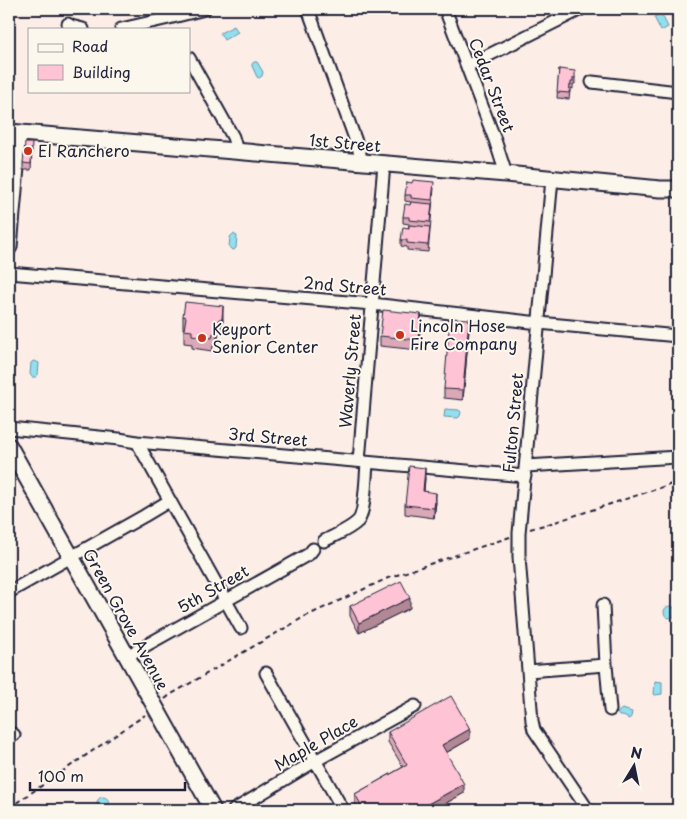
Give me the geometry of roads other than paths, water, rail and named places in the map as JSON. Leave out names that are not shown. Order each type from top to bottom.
[{"type":"main road","name":"1st Street","points":[[14,132],[660,189],[678,188]]},
{"type":"main road","points":[[9,247],[14,132]]},
{"type":"main road","name":"Green Grove Avenue","points":[[9,446],[213,810]]},
{"type":"street","points":[[131,28],[171,24],[206,9]]},
{"type":"street","points":[[308,9],[362,162]]},
{"type":"street","name":"Cedar Street","points":[[446,9],[506,174]]},
{"type":"street","points":[[467,66],[581,9]]},
{"type":"street","points":[[68,24],[79,28]]},
{"type":"street","points":[[190,60],[233,138],[236,144],[236,151]]},
{"type":"street","points":[[592,82],[678,92]]},
{"type":"street","name":"Waverly Street","points":[[324,541],[360,519],[363,507],[363,462],[372,304],[384,164]]},
{"type":"street","name":"Fulton Street","points":[[552,179],[519,533],[519,557],[534,730],[588,810]]},
{"type":"street","name":"2nd Street","points":[[9,274],[372,304],[539,323],[678,336]]},
{"type":"street","name":"3rd Street","points":[[9,428],[137,442],[363,462],[525,471],[678,457]]},
{"type":"street","points":[[137,442],[241,628]]},
{"type":"street","points":[[9,592],[169,500]]},
{"type":"street","name":"5th Street","points":[[127,656],[309,554],[313,549]]},
{"type":"street","points":[[602,606],[610,710]]},
{"type":"street","points":[[528,671],[606,665]]},
{"type":"street","points":[[266,673],[343,810]]},
{"type":"street","name":"Maple Place","points":[[234,810],[414,706]]},
{"type":"water","points":[[661,13],[668,27],[661,31],[654,17]]},
{"type":"water","points":[[234,26],[238,32],[224,40],[220,33]]},
{"type":"water","points":[[254,62],[257,62],[263,72],[259,78],[252,66]]},
{"type":"water","points":[[233,234],[237,236],[236,248],[234,250],[229,247],[230,237]]},
{"type":"water","points":[[33,361],[39,363],[38,375],[36,377],[32,377],[30,374]]},
{"type":"water","points":[[445,409],[459,410],[461,412],[460,416],[458,418],[444,417]]},
{"type":"water","points":[[670,606],[676,612],[670,618],[664,612]]},
{"type":"water","points":[[655,681],[662,682],[662,694],[654,694]]},
{"type":"water","points":[[622,709],[632,712],[629,719],[619,716],[617,713]]},
{"type":"water","points":[[103,797],[109,803],[103,809],[97,803]]},
{"type":"place","name":"El Ranchero","points":[[28,151]]},
{"type":"place","name":"Lincoln Hose Fire Company","points":[[400,335]]},
{"type":"place","name":"Keyport Senior Center","points":[[202,338]]}]
